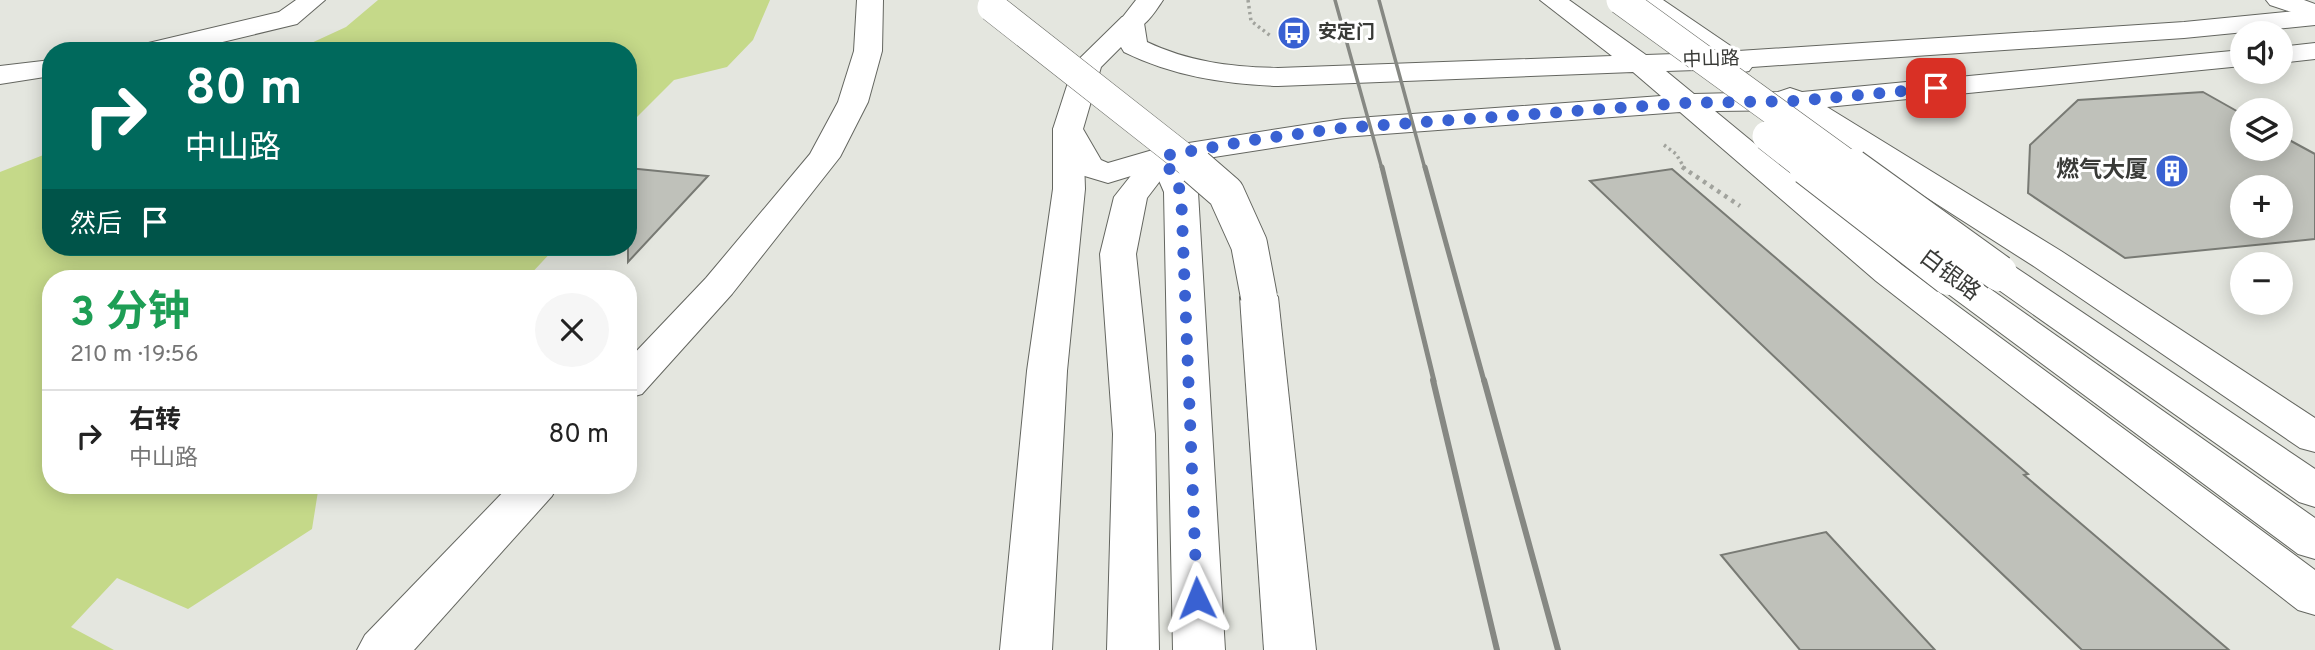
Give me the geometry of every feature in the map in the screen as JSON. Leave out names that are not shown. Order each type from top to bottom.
[{"type":"main road","points":[[188,42],[288,18],[313,0]]},
{"type":"main road","points":[[637,375],[719,286],[824,157],[853,102],[868,51],[870,0]]},
{"type":"main road","points":[[1026,650],[1047,371],[1069,189],[1068,129],[1088,64],[1131,23],[1150,0]]},
{"type":"main road","points":[[1553,0],[1639,63],[1889,273],[2315,596]]},
{"type":"main road","name":"白银路","points":[[1591,0],[1949,277],[2315,542]]},
{"type":"main road","name":"白银路","points":[[1621,0],[1999,272],[2315,491]]},
{"type":"main road","points":[[1646,0],[1732,60],[2048,259],[2315,438]]},
{"type":"main road","points":[[2279,0],[2315,15]]},
{"type":"main road","points":[[987,4],[1166,141],[1226,193],[1249,244],[1259,297],[1290,650]]},
{"type":"main road","name":"中山路","points":[[1131,23],[1134,46],[1160,60],[1195,70],[1235,76],[1732,60],[2171,31],[2315,15]]},
{"type":"main road","points":[[2293,54],[2315,51]]},
{"type":"main road","name":"中山路","points":[[1068,129],[1089,167],[1108,173],[1163,156],[1343,128],[1685,103],[1797,101],[2230,59]]},
{"type":"main road","points":[[0,75],[42,69]]},
{"type":"main road","points":[[1133,650],[1134,434],[1118,254],[1131,197],[1163,156],[1181,192],[1199,650]]},
{"type":"main road","points":[[383,650],[528,494]]},
{"type":"path","points":[[1650,143],[1664,144],[1676,154],[1681,166],[1733,204],[1746,208]]},
{"type":"green space","points":[[378,0],[770,0],[753,40],[727,67],[674,80],[637,117],[637,42],[314,42],[346,27]]},
{"type":"green space","points":[[42,156],[42,256],[548,256],[534,270],[42,270],[42,494],[318,494],[312,529],[188,609],[117,578],[71,627],[114,650],[0,650],[0,172]]},
{"type":"building","name":"燃气大厦","points":[[2203,92],[2230,107],[2230,161],[2293,161],[2293,142],[2315,154],[2315,239],[2125,258],[2028,193],[2030,145],[2078,100]]},
{"type":"building","points":[[637,169],[708,176],[637,252]]},
{"type":"building","points":[[1672,169],[2229,650],[2082,650],[1590,181]]},
{"type":"building","points":[[1826,532],[1935,650],[1800,650],[1721,555]]},
{"type":"railway","points":[[1335,0],[1382,169]]},
{"type":"railway","points":[[1379,0],[1425,169]]},
{"type":"railway","points":[[1382,167],[1434,381]]},
{"type":"railway","points":[[1425,167],[1484,381]]},
{"type":"railway","points":[[1433,380],[1497,650]]},
{"type":"railway","points":[[1484,380],[1558,650]]},
{"type":"place","name":"安定门","points":[[1294,33]]},
{"type":"place","name":"燃气大厦","points":[[2172,171]]},
{"type":"route","points":[[1197,598],[1181,192],[1163,156],[1343,128],[1685,103],[1797,101],[1936,88]]}]
